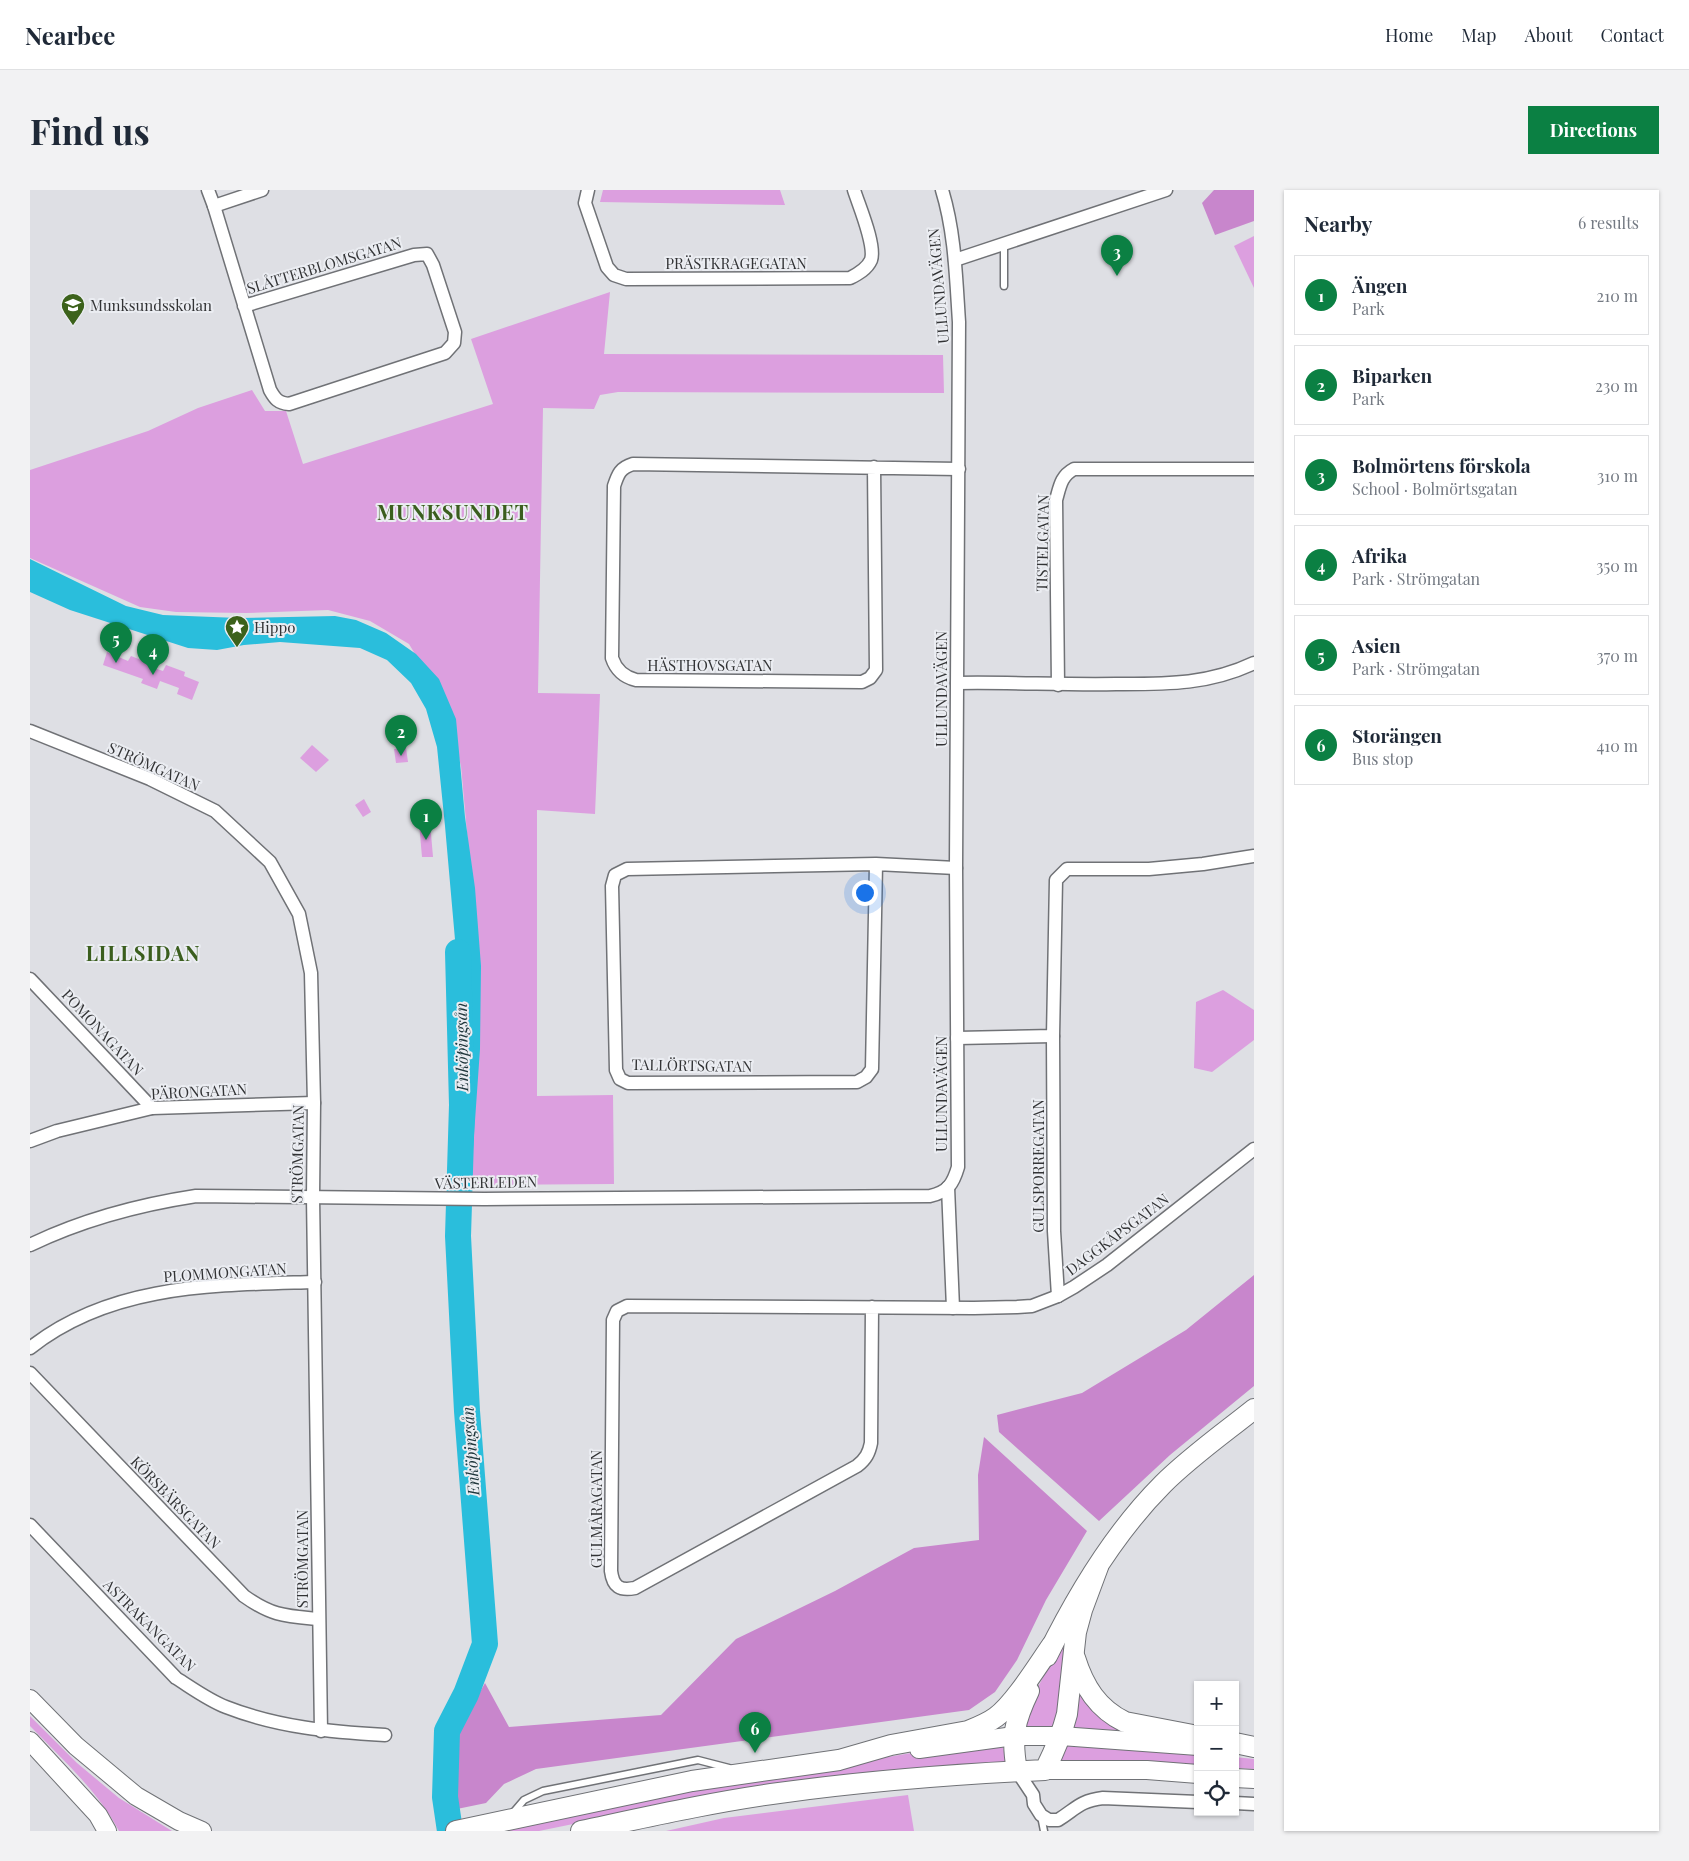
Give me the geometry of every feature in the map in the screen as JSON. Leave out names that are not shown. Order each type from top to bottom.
[{"type":"main road","points":[[1017,1771],[1014,1753],[1016,1720],[1052,1645],[1098,1567],[1120,1534],[1164,1483],[1254,1409]]},
{"type":"main road","points":[[1044,1770],[1061,1736],[1067,1714],[1076,1632],[1098,1567]]},
{"type":"main road","points":[[852,1758],[891,1745],[968,1731],[987,1723],[997,1717],[1007,1707],[1052,1645]]},
{"type":"main road","points":[[1074,1654],[1080,1674],[1087,1688],[1100,1705],[1114,1717],[1125,1722],[1194,1735]]},
{"type":"main road","points":[[30,1699],[76,1746],[136,1796],[179,1821],[202,1831]]},
{"type":"main road","points":[[456,1831],[692,1781],[1014,1736],[1061,1736],[1194,1746]]},
{"type":"main road","points":[[30,1741],[98,1815],[108,1831]]},
{"type":"main road","points":[[1239,1744],[1254,1748]]},
{"type":"main road","points":[[1239,1748],[1254,1748]]},
{"type":"main road","points":[[581,1831],[680,1810],[778,1793],[906,1778],[1044,1770],[1147,1770],[1194,1774]]},
{"type":"main road","points":[[1239,1778],[1254,1779]]},
{"type":"street","points":[[208,190],[244,306]]},
{"type":"street","points":[[214,206],[262,190]]},
{"type":"street","name":"PRÄSTKRAGEGATAN","points":[[588,190],[585,203],[607,267],[614,275],[626,279],[850,278],[861,272],[870,260],[872,248],[854,190]]},
{"type":"street","name":"ULLUNDAVÄGEN","points":[[942,190],[947,205],[955,260],[959,322],[956,868],[958,1167],[954,1179],[948,1187]]},
{"type":"street","points":[[955,260],[1166,190]]},
{"type":"street","name":"SLÅTTERBLOMSGATAN","points":[[426,254],[433,265],[455,332],[454,343],[445,353],[289,404],[281,404],[274,399],[270,390],[244,306],[414,255],[426,254]]},
{"type":"street","name":"HÄSTHOVSGATAN","points":[[874,468],[876,670],[870,678],[862,682],[636,680],[628,678],[615,666],[612,658],[614,486],[617,475],[623,467],[632,464],[874,468],[959,470]]},
{"type":"street","name":"TISTELGATAN","points":[[1058,685],[1056,500],[1060,482],[1065,474],[1074,469],[1254,468]]},
{"type":"street","points":[[957,683],[1058,685],[1176,684],[1209,679],[1254,663]]},
{"type":"street","name":"STRÖMGATAN","points":[[30,731],[150,779],[215,811],[270,862],[299,914],[311,974],[314,1103],[313,1197],[318,1619],[321,1731]]},
{"type":"street","name":"GULSPORREGATAN","points":[[1058,1296],[1054,1231],[1053,1036],[1056,880],[1067,869],[1149,870],[1254,856]]},
{"type":"street","name":"TALLÖRTSGATAN","points":[[876,864],[872,1069],[866,1076],[857,1082],[628,1083],[620,1079],[616,1070],[612,886],[614,875],[627,869],[876,864],[956,868]]},
{"type":"street","name":"POMONAGATAN","points":[[30,978],[152,1108]]},
{"type":"street","points":[[957,1038],[1053,1036]]},
{"type":"street","name":"PÄRONGATAN","points":[[30,1141],[57,1131],[152,1108],[314,1103]]},
{"type":"street","name":"DAGGKÅPSGATAN","points":[[953,1308],[1032,1306],[1058,1296],[1107,1265],[1254,1148]]},
{"type":"street","points":[[948,1187],[953,1308]]},
{"type":"street","name":"VÄSTERLEDEN","points":[[30,1245],[89,1220],[124,1209],[196,1196],[484,1200],[930,1196],[940,1194],[948,1187]]},
{"type":"street","name":"PLOMMONGATAN","points":[[30,1348],[61,1328],[90,1314],[124,1301],[164,1291],[212,1286],[315,1282]]},
{"type":"street","name":"GULMÅRAGATAN","points":[[872,1307],[871,1442],[865,1460],[635,1588],[625,1590],[618,1586],[613,1581],[611,1571],[612,1320],[617,1311],[627,1306],[872,1307],[953,1308]]},
{"type":"street","name":"KÖRSBÄRSGATAN","points":[[30,1373],[244,1596],[259,1607],[279,1615],[318,1619]]},
{"type":"street","name":"ASTRAKANGATAN","points":[[30,1525],[176,1678],[202,1695],[226,1707],[281,1724],[321,1731],[385,1735]]},
{"type":"street","points":[[1033,1795],[1044,1770]]},
{"type":"street","points":[[1017,1771],[1033,1795],[1034,1804],[1041,1815],[1049,1820],[1058,1820],[1075,1806],[1090,1799],[1194,1802]]},
{"type":"street","points":[[1239,1803],[1254,1804]]},
{"type":"lane","points":[[1004,244],[1004,286]]},
{"type":"lane","points":[[1041,1815],[1044,1831]]},
{"type":"shaded area","points":[[603,190],[780,190],[785,205],[600,202]]},
{"type":"shaded area","points":[[1214,190],[1254,190],[1254,221],[1215,235],[1202,203]]},
{"type":"shaded area","points":[[1254,236],[1254,288],[1234,246]]},
{"type":"shaded area","points":[[610,292],[604,354],[943,355],[944,393],[618,392],[600,395],[594,409],[543,408],[538,693],[600,694],[595,814],[537,810],[537,1096],[613,1095],[614,1184],[470,1185],[475,1018],[474,911],[461,766],[445,704],[409,644],[370,621],[328,610],[246,613],[176,612],[140,607],[30,558],[30,470],[148,431],[198,408],[252,390],[265,411],[286,411],[303,464],[493,404],[471,339]]},
{"type":"shaded area","points":[[107,652],[128,661],[131,656],[149,663],[148,666],[163,671],[166,665],[185,672],[184,676],[199,682],[192,700],[177,694],[179,688],[160,681],[157,689],[141,683],[143,679],[103,665]]},
{"type":"shaded area","points":[[312,745],[329,760],[316,772],[300,758]]},
{"type":"shaded area","points":[[406,748],[408,762],[396,763],[394,749]]},
{"type":"shaded area","points":[[364,799],[371,812],[363,817],[355,805]]},
{"type":"shaded area","points":[[430,822],[433,857],[422,857],[419,823]]},
{"type":"shaded area","points":[[1223,990],[1254,1010],[1254,1040],[1212,1072],[1194,1068],[1196,1002]]},
{"type":"shaded area","points":[[1254,1275],[1254,1386],[1170,1455],[1099,1521],[999,1432],[997,1415],[1082,1393],[1186,1330]]},
{"type":"shaded area","points":[[984,1437],[1087,1531],[1046,1600],[1017,1660],[995,1692],[969,1710],[536,1769],[504,1784],[486,1803],[457,1809],[456,1735],[485,1683],[509,1727],[661,1715],[736,1639],[835,1591],[914,1548],[979,1540],[978,1475]]},
{"type":"shaded area","points":[[1065,1636],[1064,1684],[1054,1729],[1024,1727],[1030,1702]]},
{"type":"shaded area","points":[[1076,1684],[1128,1731],[1071,1728]]},
{"type":"shaded area","points":[[30,1716],[77,1763],[119,1798],[172,1831],[119,1831],[101,1802],[90,1789],[30,1726]]},
{"type":"shaded area","points":[[1068,1742],[1194,1752],[1194,1766],[1058,1763]]},
{"type":"shaded area","points":[[1002,1744],[1007,1763],[724,1793],[539,1831],[501,1831],[717,1786],[935,1749]]},
{"type":"shaded area","points":[[1239,1757],[1254,1759],[1254,1769],[1239,1768]]},
{"type":"shaded area","points":[[908,1795],[914,1831],[666,1831],[724,1818]]},
{"type":"water","points":[[30,559],[126,606],[163,615],[238,618],[335,616],[356,620],[386,633],[416,654],[439,679],[456,719],[465,817],[475,888],[481,966],[480,1049],[471,1178],[457,1179],[465,1053],[437,747],[426,709],[411,683],[387,660],[360,648],[280,642],[244,645],[217,650],[188,648],[70,610],[30,592]]},
{"type":"waterway","name":"Enköpingsån","points":[[450,1831],[445,1797],[447,1731],[466,1694],[485,1644],[467,1411],[458,1236],[462,1105],[458,952]]},
{"type":"place","name":"Bolmörtens förskola","points":[[1117,276]]},
{"type":"place","name":"Munksundsskolan","points":[[73,326]]},
{"type":"place","name":"Hippo","points":[[237,648]]},
{"type":"place","name":"Asien","points":[[116,663]]},
{"type":"place","name":"Afrika","points":[[153,675]]},
{"type":"place","name":"Biparken","points":[[401,756]]},
{"type":"place","name":"Ängen","points":[[426,840]]},
{"type":"place","name":"Storängen","points":[[755,1753]]},
{"type":"district","name":"MUNKSUNDET","points":[[453,511]]},
{"type":"district","name":"LILLSIDAN","points":[[143,952]]}]
